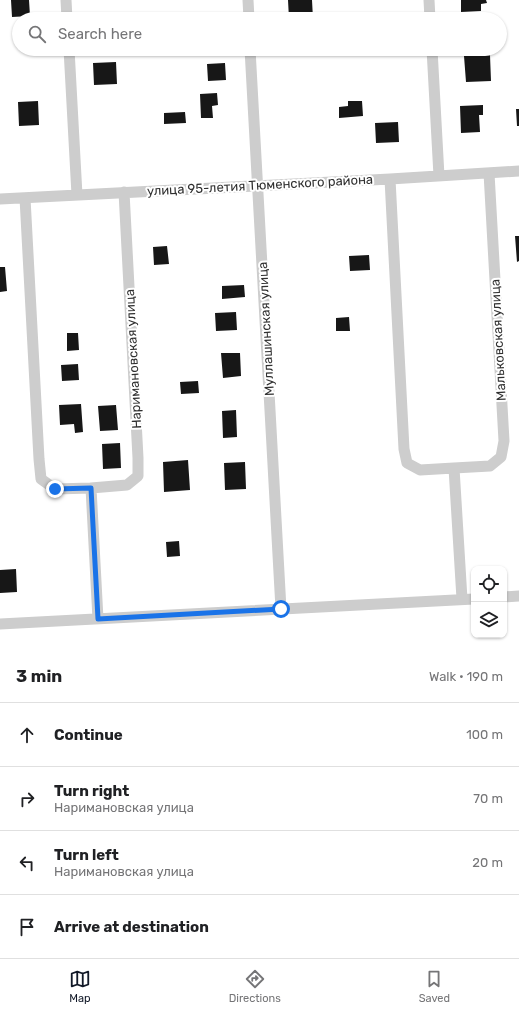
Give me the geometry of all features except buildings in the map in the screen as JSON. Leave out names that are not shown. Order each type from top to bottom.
[{"type":"street","points":[[66,0],[67,12]]},
{"type":"street","points":[[248,0],[249,12]]},
{"type":"street","points":[[429,0],[430,12]]},
{"type":"street","points":[[69,56],[77,195]]},
{"type":"street","name":"Муллашинская улица","points":[[250,56],[281,609]]},
{"type":"street","points":[[432,56],[439,176]]},
{"type":"street","name":"улица 95-летия Тюменского района","points":[[0,199],[519,171]]},
{"type":"street","name":"Мальковская улица","points":[[390,179],[404,449],[407,463],[420,470],[490,466],[501,456],[504,441],[489,173]]},
{"type":"street","name":"Наримановская улица","points":[[25,198],[41,479],[55,489],[91,488],[127,485],[138,476],[124,192]]},
{"type":"street","points":[[454,468],[462,599]]},
{"type":"street","points":[[91,488],[98,619]]},
{"type":"street","points":[[507,597],[519,596]]},
{"type":"street","points":[[0,624],[471,599]]},
{"type":"route","points":[[55,489],[91,488],[98,619],[281,609]]}]
